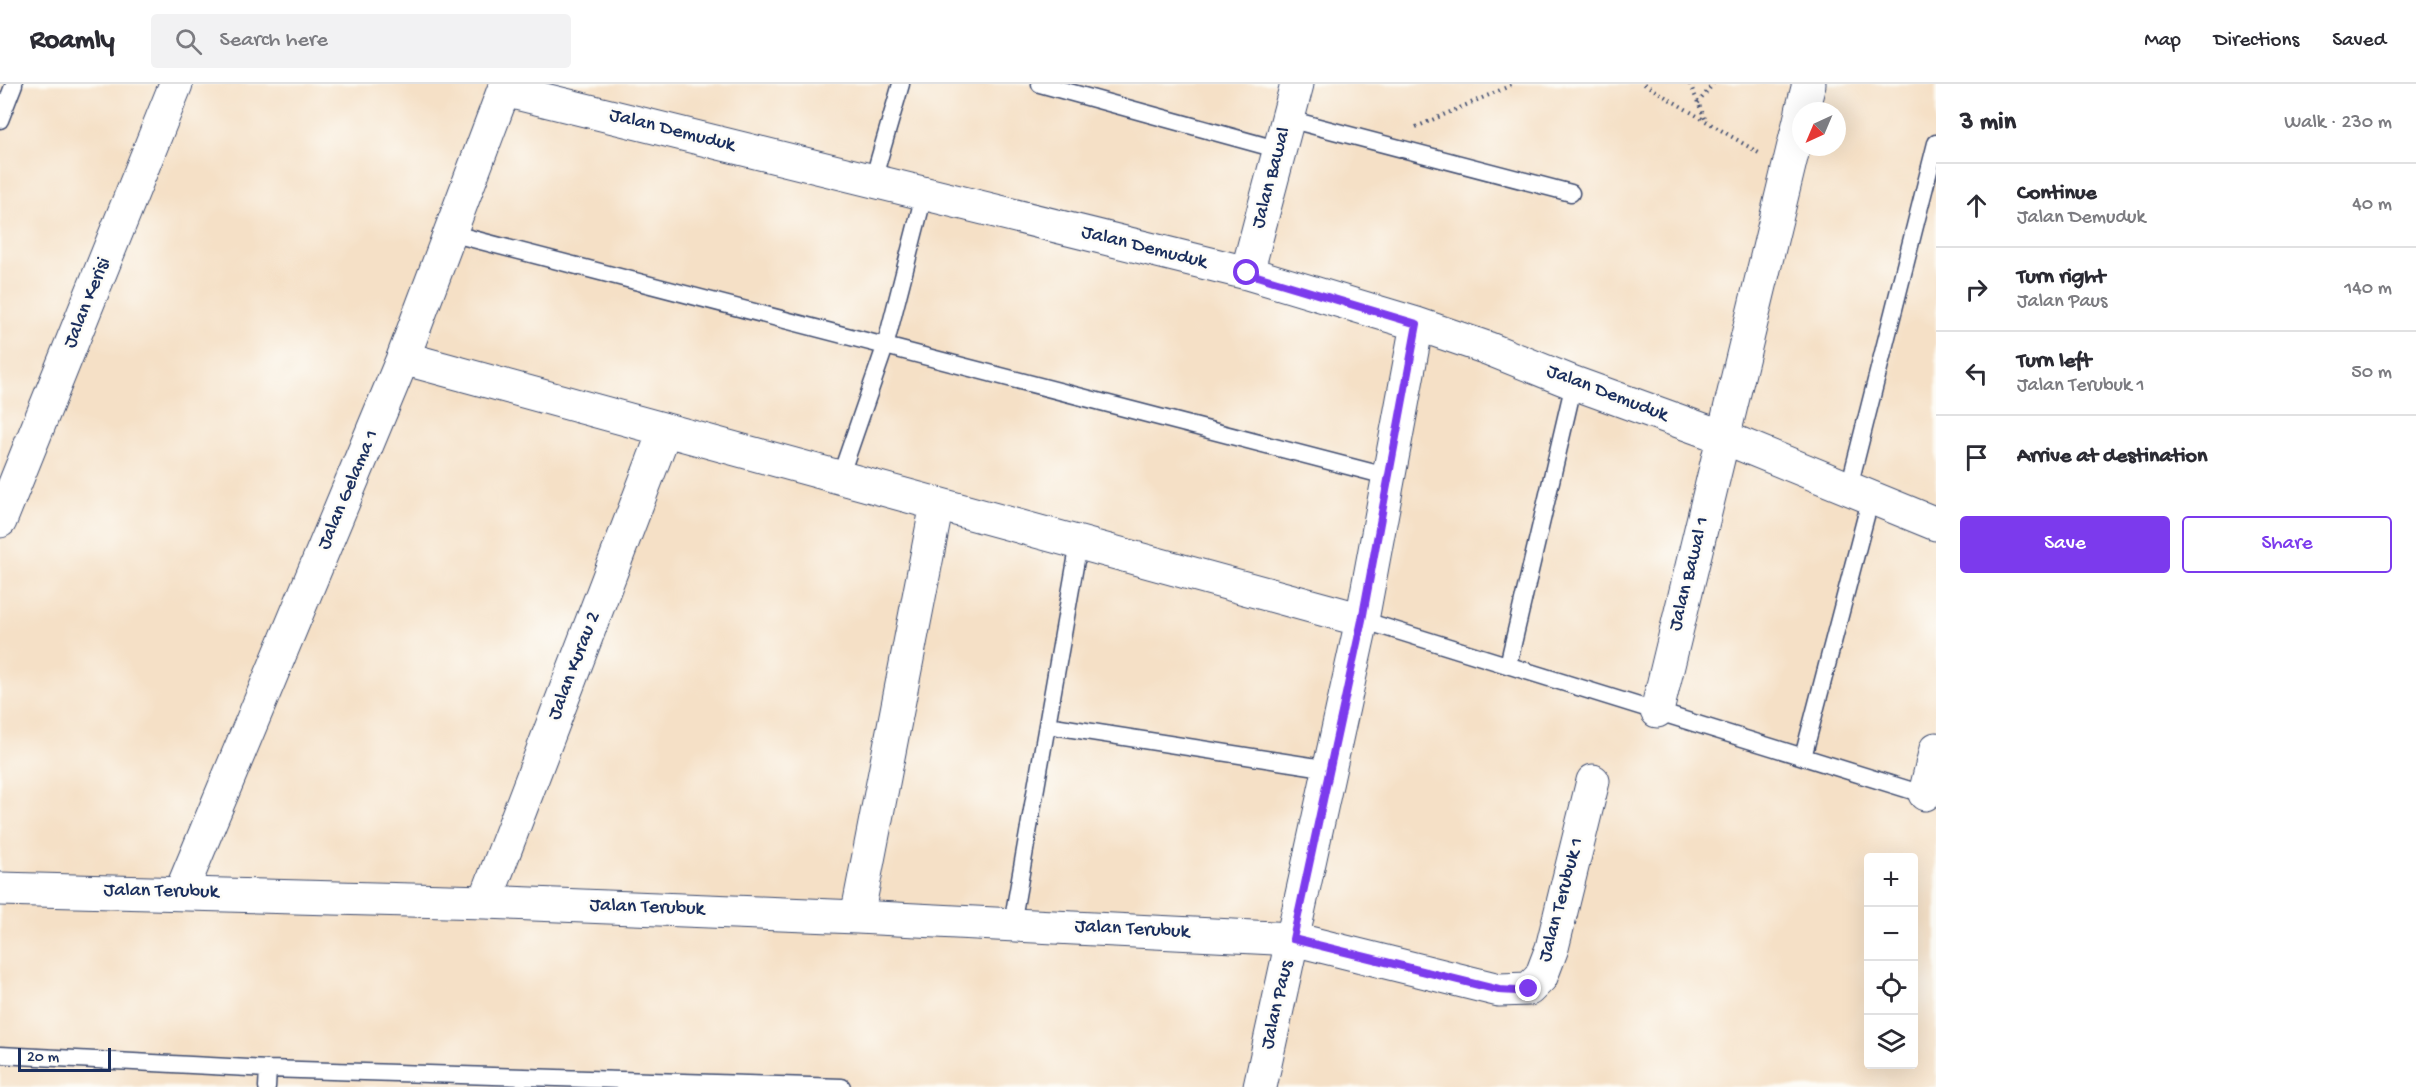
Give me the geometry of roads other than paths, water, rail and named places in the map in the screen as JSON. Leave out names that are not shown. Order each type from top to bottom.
[{"type":"street","name":"Jalan Kerisi","points":[[0,520],[176,84]]},
{"type":"street","name":"Jalan Bawal","points":[[1247,273],[1297,84]]},
{"type":"street","points":[[1804,102],[1809,84]]},
{"type":"street","name":"Jalan Demuduk","points":[[505,87],[924,195],[1247,273],[1417,324],[1487,348],[1723,438],[1936,524]]},
{"type":"street","name":"Jalan Gelama 1","points":[[181,892],[403,358],[505,87]]},
{"type":"street","name":"Jalan Bawal 1","points":[[1657,711],[1792,153]]},
{"type":"street","name":"Jalan Paus","points":[[1260,1087],[1362,620],[1417,324]]},
{"type":"street","points":[[403,358],[1362,620]]},
{"type":"street","name":"Jalan Kurau 2","points":[[485,902],[665,430]]},
{"type":"street","points":[[857,917],[937,504]]},
{"type":"street","points":[[1930,796],[1936,749]]},
{"type":"street","name":"Jalan Terubuk 1","points":[[1293,939],[1499,990],[1529,989],[1541,977],[1552,948],[1593,781]]},
{"type":"street","name":"Jalan Terubuk","points":[[0,889],[181,892],[485,902],[1012,924],[1293,939]]},
{"type":"lane","points":[[0,120],[14,84]]},
{"type":"lane","points":[[873,180],[901,84]]},
{"type":"lane","points":[[1040,84],[1280,150]]},
{"type":"lane","points":[[1288,118],[1571,193]]},
{"type":"lane","points":[[1803,757],[1936,143]]},
{"type":"lane","points":[[840,477],[885,347],[924,195]]},
{"type":"lane","points":[[450,233],[1390,477]]},
{"type":"lane","points":[[1508,665],[1574,383]]},
{"type":"lane","points":[[1012,924],[1079,543]]},
{"type":"lane","points":[[1362,620],[1930,796]]},
{"type":"lane","points":[[1047,725],[1330,769]]},
{"type":"lane","points":[[0,1055],[268,1069],[842,1087]]},
{"type":"lane","points":[[267,1087],[268,1069]]}]
